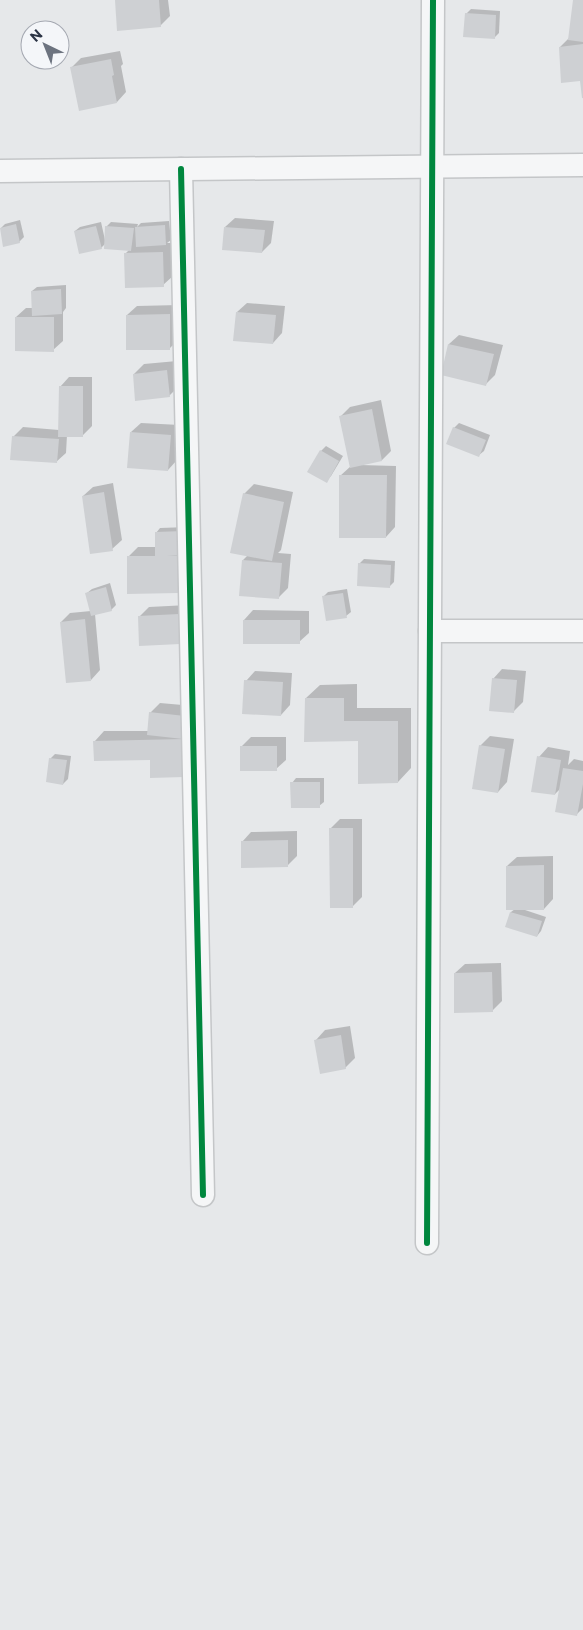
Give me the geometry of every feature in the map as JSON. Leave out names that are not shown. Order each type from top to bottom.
[{"type":"street","points":[[427,1243],[433,0]]},
{"type":"street","points":[[0,171],[583,165]]},
{"type":"street","points":[[181,169],[203,1195]]},
{"type":"street","points":[[430,632],[583,631]]},
{"type":"building","points":[[115,0],[159,0],[161,27],[117,31]]},
{"type":"building","points":[[573,0],[583,0],[583,42],[568,40]]},
{"type":"building","points":[[465,13],[496,15],[495,39],[463,37]]},
{"type":"building","points":[[583,44],[582,98],[580,81],[561,83],[559,47]]},
{"type":"building","points":[[111,59],[117,103],[79,111],[70,67]]},
{"type":"building","points":[[16,224],[20,243],[3,247],[0,228]]},
{"type":"building","points":[[165,225],[166,245],[136,247],[135,227]]},
{"type":"building","points":[[96,226],[102,249],[79,254],[74,231]]},
{"type":"building","points":[[105,226],[134,228],[131,251],[104,249]]},
{"type":"building","points":[[224,227],[265,230],[262,253],[222,250]]},
{"type":"building","points":[[163,252],[164,287],[125,288],[124,253]]},
{"type":"building","points":[[61,289],[62,314],[32,316],[31,291]]},
{"type":"building","points":[[236,312],[276,315],[273,344],[233,341]]},
{"type":"building","points":[[170,314],[170,350],[126,350],[126,315]]},
{"type":"building","points":[[15,317],[54,317],[54,352],[15,351]]},
{"type":"building","points":[[448,344],[494,354],[486,386],[441,375]]},
{"type":"building","points":[[167,370],[170,397],[135,401],[133,374]]},
{"type":"building","points":[[59,386],[83,386],[83,437],[58,437]]},
{"type":"building","points":[[372,409],[382,461],[350,468],[339,416]]},
{"type":"building","points":[[453,427],[486,440],[479,457],[446,444]]},
{"type":"building","points":[[130,432],[171,435],[168,471],[127,468]]},
{"type":"building","points":[[12,436],[59,439],[57,463],[10,460]]},
{"type":"building","points":[[320,450],[339,461],[327,483],[307,472]]},
{"type":"building","points":[[339,475],[387,475],[386,538],[339,538]]},
{"type":"building","points":[[104,492],[113,551],[90,554],[82,496]]},
{"type":"building","points":[[243,493],[284,502],[272,561],[230,553]]},
{"type":"building","points":[[184,531],[185,555],[167,556],[178,556],[178,593],[127,594],[127,556],[155,556],[155,532]]},
{"type":"building","points":[[242,560],[282,563],[279,599],[239,596]]},
{"type":"building","points":[[358,563],[391,565],[390,588],[357,586]]},
{"type":"building","points":[[106,587],[112,611],[91,616],[85,593]]},
{"type":"building","points":[[343,593],[347,618],[326,621],[322,596]]},
{"type":"building","points":[[179,614],[180,644],[139,646],[138,616]]},
{"type":"building","points":[[85,619],[91,681],[66,683],[60,622]]},
{"type":"building","points":[[243,620],[300,620],[300,644],[243,644]]},
{"type":"building","points":[[492,678],[517,680],[514,713],[489,711]]},
{"type":"building","points":[[244,680],[283,682],[281,716],[242,714]]},
{"type":"building","points":[[305,698],[344,698],[344,721],[398,721],[398,783],[358,784],[358,741],[304,742]]},
{"type":"building","points":[[149,712],[185,716],[183,739],[147,735]]},
{"type":"building","points":[[184,739],[184,777],[150,778],[150,760],[94,761],[93,741]]},
{"type":"building","points":[[479,745],[505,749],[498,793],[472,789]]},
{"type":"building","points":[[240,746],[277,746],[277,771],[240,771]]},
{"type":"building","points":[[537,756],[561,760],[555,795],[531,792]]},
{"type":"building","points":[[49,758],[67,760],[63,785],[46,782]]},
{"type":"building","points":[[563,768],[583,771],[583,784],[577,816],[555,812]]},
{"type":"building","points":[[290,782],[320,782],[320,808],[291,808]]},
{"type":"building","points":[[329,828],[353,828],[353,908],[330,908]]},
{"type":"building","points":[[288,840],[288,867],[241,868],[241,841]]},
{"type":"building","points":[[544,865],[544,910],[506,910],[506,866]]},
{"type":"building","points":[[510,912],[542,921],[537,937],[505,927]]},
{"type":"building","points":[[492,972],[493,1012],[454,1013],[454,973]]},
{"type":"building","points":[[341,1035],[346,1069],[320,1074],[314,1040]]},
{"type":"cycle path","points":[[427,1243],[433,0]]},
{"type":"cycle path","points":[[181,169],[203,1195]]}]
